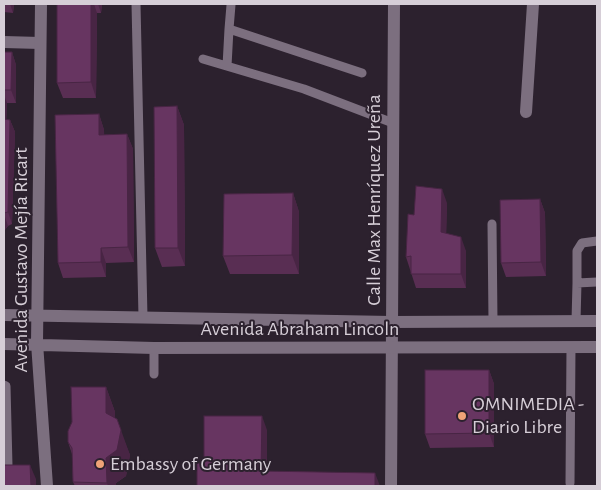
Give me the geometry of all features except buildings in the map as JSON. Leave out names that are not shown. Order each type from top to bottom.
[{"type":"main road","name":"Avenida Gustavo Mejía Ricart","points":[[41,4],[37,343],[47,486]]},
{"type":"main road","name":"Calle Max Henríquez Ureña","points":[[391,486],[394,4]]},
{"type":"main road","points":[[526,112],[533,4]]},
{"type":"main road","points":[[4,42],[40,43]]},
{"type":"main road","name":"Avenida Abraham Lincoln","points":[[4,315],[38,314],[391,322],[597,321]]},
{"type":"main road","name":"Avenida Abraham Lincoln","points":[[4,344],[37,343],[154,348],[597,347]]},
{"type":"lane","points":[[136,4],[143,316]]},
{"type":"lane","points":[[226,66],[230,5]]},
{"type":"lane","points":[[229,29],[362,73]]},
{"type":"lane","points":[[203,59],[304,89],[393,123]]},
{"type":"lane","points":[[492,224],[492,321]]},
{"type":"lane","points":[[576,321],[577,251],[582,243],[597,241]]},
{"type":"lane","points":[[577,283],[597,282]]},
{"type":"lane","points":[[570,484],[571,347]]},
{"type":"lane","points":[[154,348],[154,374]]},
{"type":"lane","points":[[4,385],[6,386],[8,466]]},
{"type":"place","name":"OMNIMEDIA - Diario Libre","points":[[462,416]]},
{"type":"place","name":"Embassy of Germany","points":[[100,464]]}]
